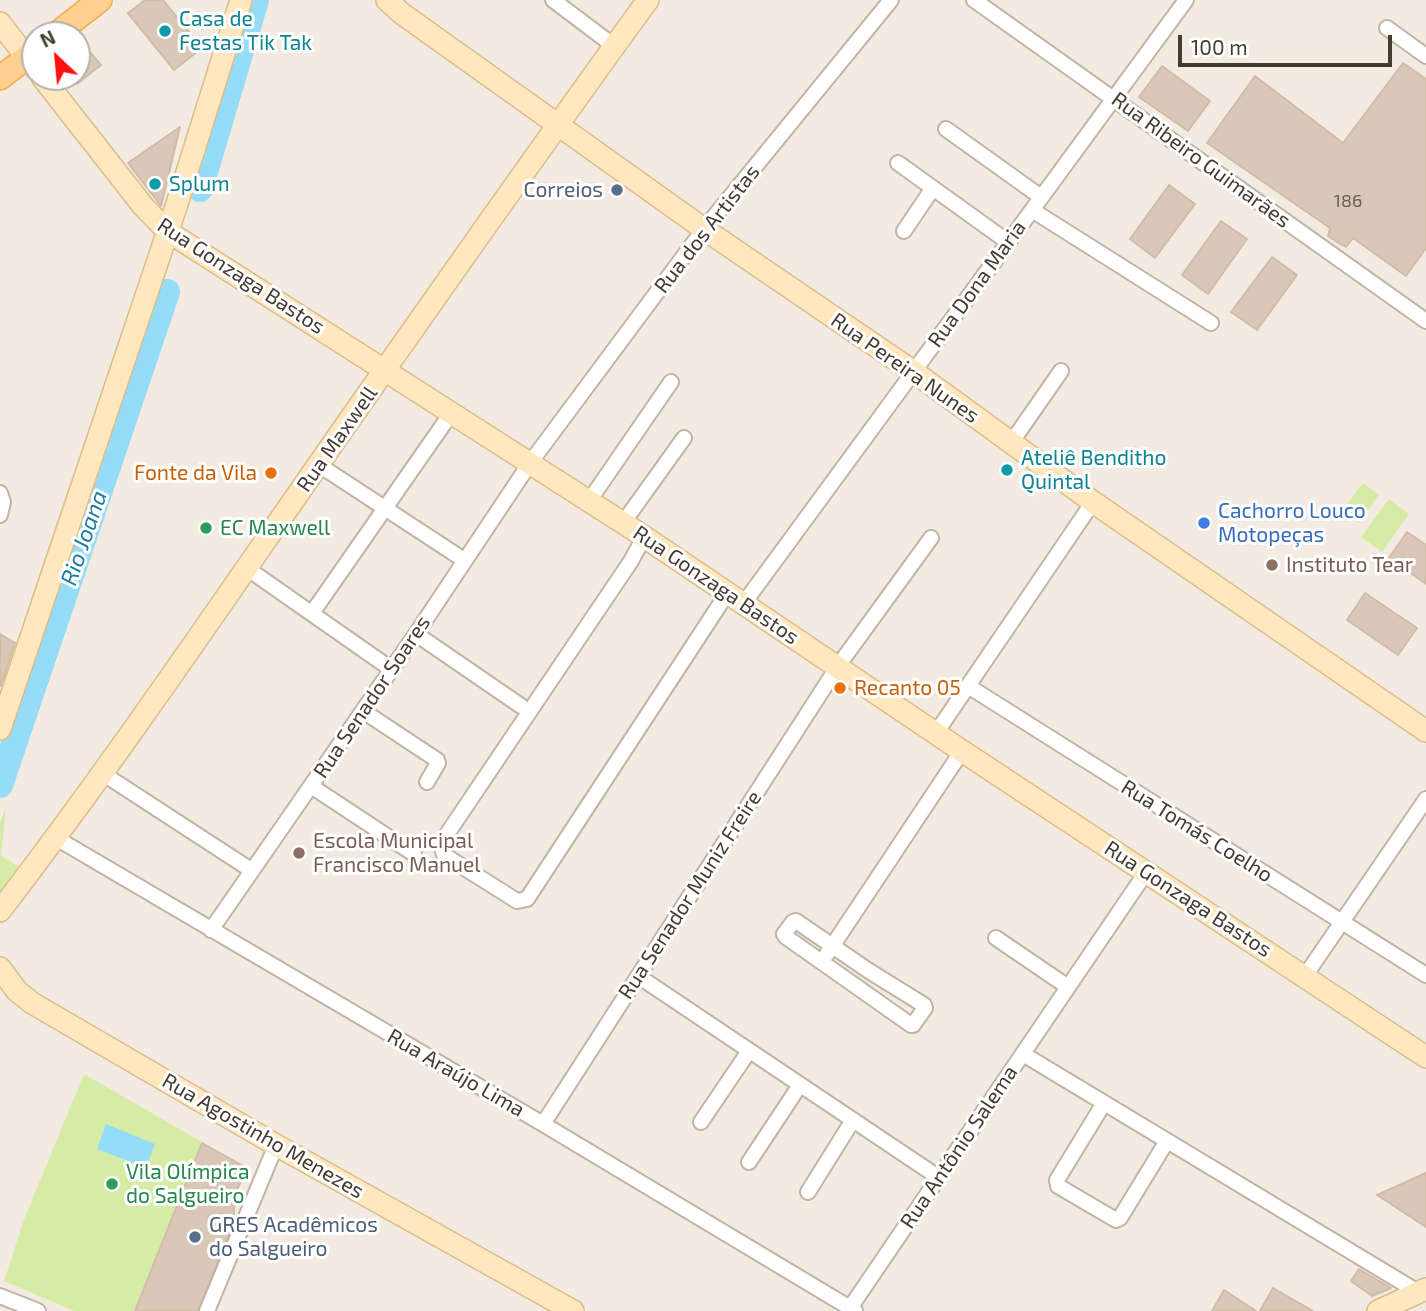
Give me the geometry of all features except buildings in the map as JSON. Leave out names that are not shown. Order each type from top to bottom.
[{"type":"main road","points":[[73,21],[100,0]]},
{"type":"main road","points":[[0,729],[167,231],[241,0]]},
{"type":"main road","name":"Rua Pereira Nunes","points":[[387,0],[401,13],[704,229],[914,372],[1093,502],[1426,731]]},
{"type":"main road","name":"Rua Maxwell","points":[[0,911],[56,838],[248,569],[557,124],[648,0]]},
{"type":"main road","points":[[0,23],[21,47]]},
{"type":"main road","points":[[0,78],[21,66]]},
{"type":"main road","name":"Rua Gonzaga Bastos","points":[[53,91],[143,206],[167,231],[623,523],[962,751],[1426,1057]]},
{"type":"main road","name":"Rua Agostinho Menezes","points":[[0,968],[17,991],[32,1003],[276,1145],[573,1311]]},
{"type":"main road","points":[[1378,1311],[1422,1290]]},
{"type":"street","points":[[553,0],[614,46]]},
{"type":"street","name":"Rua dos Artistas","points":[[530,463],[704,229],[891,0]]},
{"type":"street","name":"Rua Ribeiro Guimarães","points":[[974,0],[1426,321]]},
{"type":"street","name":"Rua Dona Maria","points":[[644,537],[631,561],[441,843],[444,855],[517,901],[527,899],[736,598],[914,372],[1186,0]]},
{"type":"street","points":[[1387,28],[1426,56]]},
{"type":"street","points":[[946,129],[1041,197]]},
{"type":"street","points":[[898,163],[1008,242]]},
{"type":"street","points":[[904,231],[933,188]]},
{"type":"street","points":[[1032,210],[1211,323]]},
{"type":"street","points":[[1011,443],[1060,372]]},
{"type":"street","points":[[589,501],[671,382]]},
{"type":"street","points":[[312,613],[452,412]]},
{"type":"street","points":[[623,523],[684,438]]},
{"type":"street","name":"Rua Senador Soares","points":[[211,930],[416,634],[530,463]]},
{"type":"street","points":[[319,465],[464,560]]},
{"type":"street","points":[[0,493],[3,502],[0,515]]},
{"type":"street","points":[[936,733],[1093,502]]},
{"type":"street","name":"Rua Senador Muniz Freire","points":[[543,1124],[838,667],[931,538]]},
{"type":"street","points":[[248,569],[391,669]]},
{"type":"street","points":[[416,634],[521,706]]},
{"type":"street","name":"Rua Tomás Coelho","points":[[968,686],[1426,975]]},
{"type":"street","points":[[363,711],[437,760],[438,763],[427,782]]},
{"type":"street","points":[[821,963],[962,751]]},
{"type":"street","points":[[102,773],[251,870]]},
{"type":"street","points":[[311,786],[414,854]]},
{"type":"street","points":[[1305,976],[1426,799]]},
{"type":"street","name":"Rua Araújo Lima","points":[[56,838],[852,1309]]},
{"type":"street","name":"Rua Antônio Salema","points":[[852,1309],[938,1177],[1147,871]]},
{"type":"street","points":[[796,921],[831,946],[924,1005],[925,1008],[911,1026],[784,934],[796,921]]},
{"type":"street","points":[[996,938],[1068,987]]},
{"type":"street","points":[[638,976],[938,1177]]},
{"type":"street","points":[[701,1122],[749,1051]]},
{"type":"street","points":[[1023,1055],[1422,1290]]},
{"type":"street","points":[[749,1162],[800,1085]]},
{"type":"street","points":[[1104,1103],[1057,1180],[1058,1186],[1116,1220],[1121,1218],[1167,1141]]},
{"type":"street","points":[[807,1192],[853,1120]]},
{"type":"street","points":[[207,1311],[276,1145]]},
{"type":"street","points":[[0,1296],[38,1311]]},
{"type":"green space","points":[[1363,483],[1379,495],[1359,523],[1342,511]]},
{"type":"green space","points":[[1389,499],[1409,514],[1382,552],[1361,537]]},
{"type":"green space","points":[[6,806],[1,856],[20,867],[0,895],[0,823]]},
{"type":"green space","name":"Vila Olímpica do Salgueiro","points":[[84,1074],[202,1142],[135,1311],[74,1311],[4,1281],[25,1217]]},
{"type":"water","points":[[106,1124],[155,1144],[146,1168],[97,1149]]},
{"type":"waterway","name":"Rio Joana","points":[[200,189],[256,0]]},
{"type":"waterway","name":"Rio Joana","points":[[0,785],[167,292]]},
{"type":"place","name":"Casa de Festas Tik Tak","points":[[165,31]]},
{"type":"place","name":"Splum","points":[[155,184]]},
{"type":"place","name":"Correios","points":[[617,190]]},
{"type":"place","name":"Ateliê Benditho Quintal","points":[[1007,470]]},
{"type":"place","name":"Fonte da Vila","points":[[271,473]]},
{"type":"place","name":"Cachorro Louco Motopeças","points":[[1204,523]]},
{"type":"place","name":"EC Maxwell","points":[[206,528]]},
{"type":"place","name":"Instituto Tear","points":[[1272,565]]},
{"type":"place","name":"Recanto 05","points":[[840,688]]},
{"type":"place","name":"Escola Municipal Francisco Manuel","points":[[299,853]]},
{"type":"place","name":"Vila Olímpica do Salgueiro","points":[[112,1184]]},
{"type":"place","name":"GRES Acadêmicos do Salgueiro","points":[[195,1237]]}]
